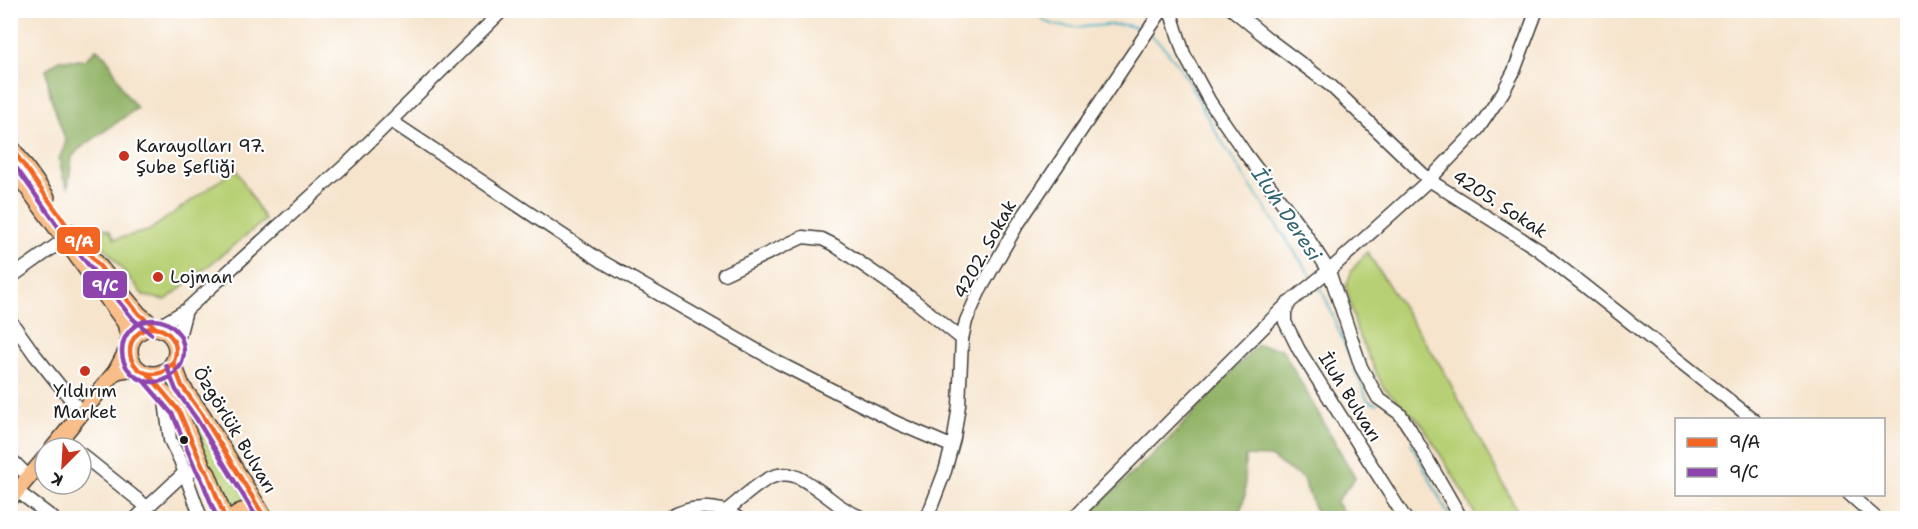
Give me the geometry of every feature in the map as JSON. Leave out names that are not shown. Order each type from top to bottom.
[{"type":"main road","points":[[10,145],[73,234],[140,314],[156,328],[169,335],[174,355],[165,371],[148,374],[128,369],[116,371]]},
{"type":"main road","points":[[12,170],[125,323],[131,359],[141,371],[148,374],[178,411],[208,474],[225,519]]},
{"type":"main road","points":[[62,436],[116,371],[133,338],[143,330],[156,328]]},
{"type":"main road","name":"Özgörlük Bulvarı","points":[[174,355],[182,386],[202,414],[265,518]]},
{"type":"main road","points":[[14,495],[33,473]]},
{"type":"main road","points":[[232,519],[234,515],[245,510],[265,518]]},
{"type":"street","points":[[156,328],[186,310],[351,160],[503,10]]},
{"type":"street","name":"4202. Sokak","points":[[927,519],[945,471],[951,446],[959,405],[962,339],[966,321],[979,292],[1016,227],[1162,10]]},
{"type":"street","points":[[1170,10],[1184,54],[1210,102],[1302,229],[1326,272],[1361,367],[1378,398],[1400,414],[1439,477],[1461,519]]},
{"type":"street","name":"4205. Sokak","points":[[1233,10],[1331,86],[1429,180],[1539,250],[1751,418]]},
{"type":"street","points":[[1073,519],[1294,298],[1429,180],[1478,129],[1514,71],[1537,10]]},
{"type":"street","points":[[391,121],[603,262],[779,363],[897,423],[951,446]]},
{"type":"street","points":[[724,274],[803,237],[822,239],[911,297],[962,339]]},
{"type":"street","points":[[10,278],[65,239]]},
{"type":"street","name":"İluh Bulvarı","points":[[1294,298],[1285,312],[1289,333],[1405,519]]},
{"type":"street","points":[[174,355],[186,310]]},
{"type":"street","points":[[10,320],[34,355],[81,412]]},
{"type":"street","points":[[164,393],[170,440],[201,519]]},
{"type":"street","points":[[10,458],[30,477]]},
{"type":"street","points":[[93,464],[147,507]]},
{"type":"street","points":[[136,519],[185,474],[203,467]]},
{"type":"street","points":[[726,511],[767,479],[782,474],[794,474],[863,519]]},
{"type":"street","points":[[14,495],[53,519]]},
{"type":"street","points":[[1850,496],[1876,519]]},
{"type":"street","points":[[669,519],[692,509],[726,511],[738,519]]},
{"type":"green space","points":[[96,49],[106,57],[125,93],[137,108],[78,150],[72,157],[68,187],[59,159],[66,142],[50,95],[46,69],[59,60],[85,60]]},
{"type":"green space","points":[[236,169],[265,220],[166,300],[144,296],[93,233],[97,226],[109,230],[115,239],[148,231]]},
{"type":"green space","points":[[1367,252],[1442,368],[1521,518],[1477,518],[1422,424],[1383,387],[1357,331],[1346,287],[1352,270]]},
{"type":"green space","points":[[1257,345],[1282,349],[1355,478],[1336,502],[1347,518],[1318,518],[1303,479],[1270,457],[1245,456],[1245,495],[1239,518],[1085,518],[1174,434]]},
{"type":"green space","points":[[175,382],[208,442],[247,498],[227,508],[167,387]]},
{"type":"waterway","name":"İluh Deresi","points":[[1033,10],[1044,20],[1057,26],[1115,25],[1143,30]]},
{"type":"waterway","name":"İluh Deresi","points":[[1150,35],[1162,45],[1181,69],[1219,137],[1313,279]]},
{"type":"waterway","name":"İluh Deresi","points":[[1318,286],[1323,292],[1368,401],[1377,404]]},
{"type":"waterway","name":"İluh Deresi","points":[[1411,443],[1450,518]]},
{"type":"transit line","name":"9/A","points":[[10,146],[73,234],[139,314],[156,328]]},
{"type":"transit line","name":"9/C","points":[[10,159],[67,239],[133,319],[151,334]]},
{"type":"transit line","name":"9/C","points":[[153,320],[175,329],[184,351],[175,373],[153,382],[131,373],[122,351],[131,329],[153,320]]},
{"type":"transit line","name":"9/A","points":[[153,328],[169,335],[176,351],[169,367],[153,374],[137,367],[130,351],[137,335],[153,328]]},
{"type":"transit line","name":"9/A","points":[[173,362],[182,386],[202,414],[265,518]]},
{"type":"transit line","name":"9/C","points":[[166,365],[176,390],[196,418],[257,518]]},
{"type":"transit line","name":"9/A","points":[[148,374],[179,411],[225,518]]},
{"type":"transit line","name":"9/C","points":[[142,379],[173,415],[217,518]]},
{"type":"place","name":"Karayolları 97. Şube Şefliği","points":[[124,156]]},
{"type":"place","name":"Lojman","points":[[158,277]]},
{"type":"place","name":"Yıldırım Market","points":[[85,371]]}]
